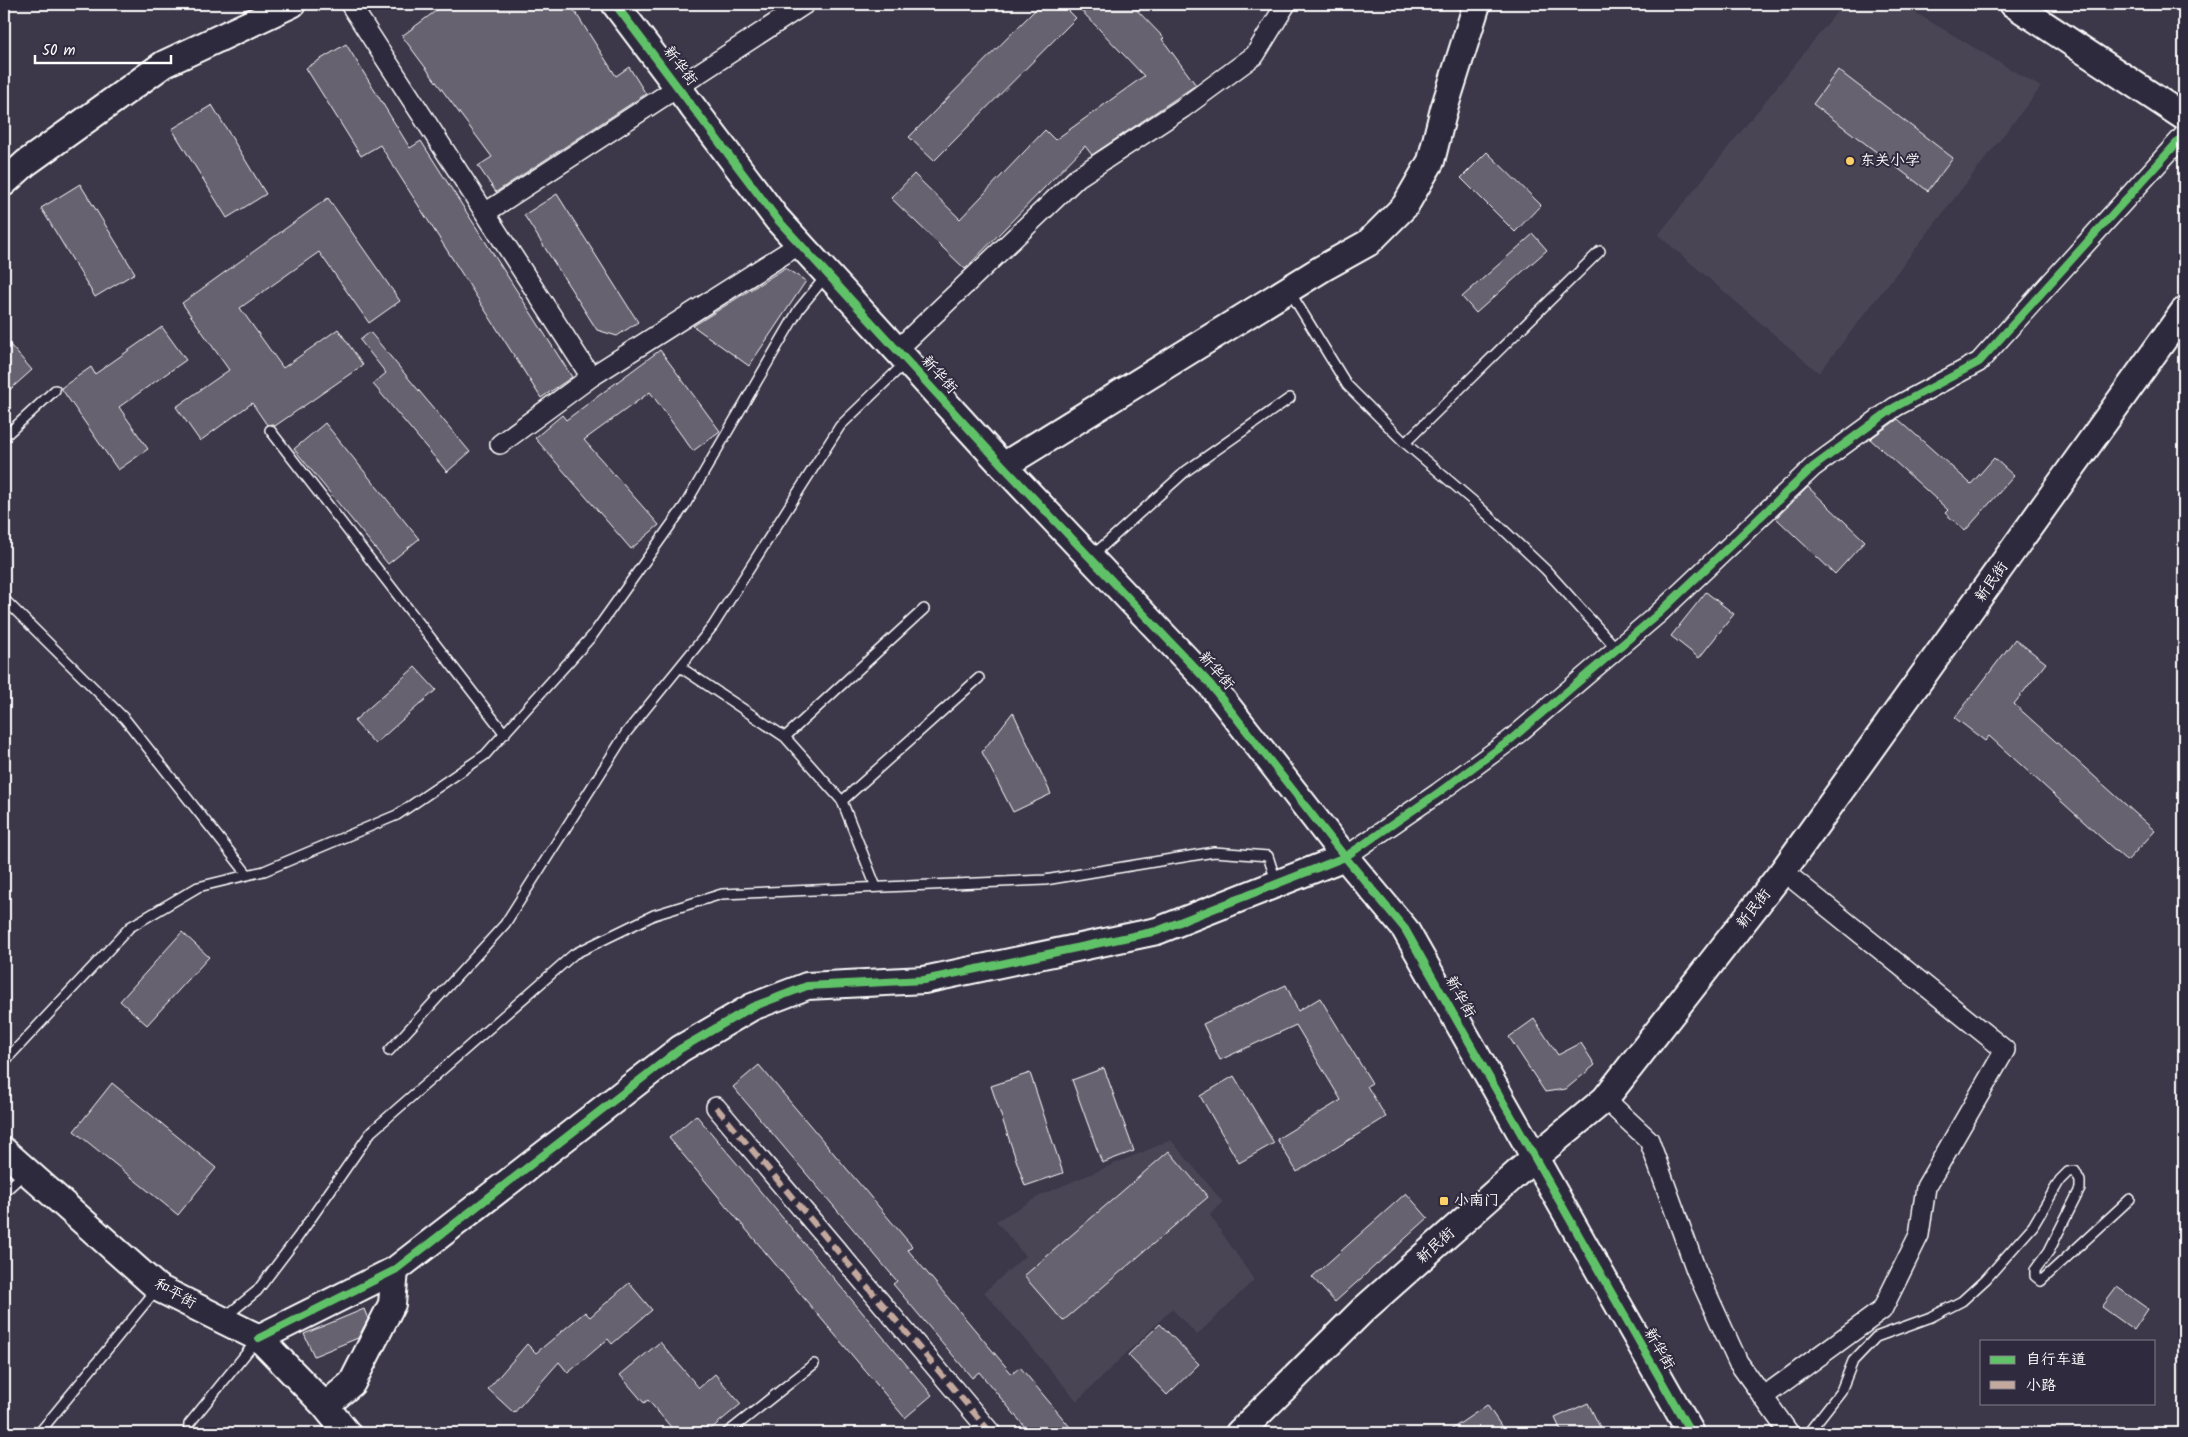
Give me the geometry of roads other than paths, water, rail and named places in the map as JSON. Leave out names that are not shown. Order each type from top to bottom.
[{"type":"street","points":[[4,183],[26,163],[164,64],[292,4]]},
{"type":"street","points":[[350,4],[591,377]]},
{"type":"street","name":"新华街","points":[[615,4],[777,219],[1003,466],[1210,684],[1345,856],[1406,928],[1534,1158],[1691,1433]]},
{"type":"street","points":[[485,213],[805,4]]},
{"type":"street","points":[[902,356],[1078,177],[1183,108],[1255,55],[1286,4]]},
{"type":"street","points":[[1003,466],[1288,289],[1368,243],[1405,206],[1431,160],[1444,110],[1477,4]]},
{"type":"street","points":[[2013,4],[2184,117]]},
{"type":"street","points":[[258,1338],[395,1270],[680,1049],[752,1007],[807,986],[924,980],[1157,931],[1345,856],[1438,793],[1509,741],[1658,614],[1813,467],[1895,407],[1979,362],[2184,135]]},
{"type":"street","points":[[500,444],[591,377],[800,244]]},
{"type":"street","name":"新民街","points":[[1239,1433],[1363,1310],[1534,1158],[1606,1099],[1783,871],[2184,311]]},
{"type":"street","points":[[1764,1397],[1882,1310],[1919,1235],[1926,1187],[2005,1050],[1783,871]]},
{"type":"street","points":[[1606,1099],[1649,1140],[1696,1270],[1738,1362],[1790,1433]]},
{"type":"street","points":[[716,1107],[991,1433]]},
{"type":"street","name":"和平街","points":[[4,1151],[158,1288],[258,1338],[325,1406],[347,1433]]},
{"type":"street","points":[[325,1406],[352,1383],[392,1304],[395,1270]]},
{"type":"lane","points":[[1405,443],[1600,251]]},
{"type":"lane","points":[[4,1062],[130,927],[198,887],[264,871],[397,816],[485,755],[592,636],[674,520],[799,309],[828,274]]},
{"type":"lane","points":[[1288,289],[1347,385],[1405,443],[1473,501],[1546,570],[1617,649]]},
{"type":"lane","points":[[389,1051],[505,924],[626,733],[713,626],[840,426],[902,356]]},
{"type":"lane","points":[[4,437],[55,390]]},
{"type":"lane","points":[[1090,558],[1186,471],[1290,398]]},
{"type":"lane","points":[[270,430],[505,734]]},
{"type":"lane","points":[[4,599],[125,719],[248,875]]},
{"type":"lane","points":[[785,737],[924,609]]},
{"type":"lane","points":[[680,667],[785,737],[842,801],[876,887]]},
{"type":"lane","points":[[842,801],[979,678]]},
{"type":"lane","points":[[222,1320],[257,1291],[298,1237],[371,1132],[574,954],[654,915],[722,894],[1045,880],[1214,852],[1268,856],[1277,883]]},
{"type":"lane","points":[[4,1192],[26,1171]]},
{"type":"lane","points":[[1808,1433],[1841,1391],[1853,1360],[1876,1337],[1931,1316],[1962,1301],[1986,1278],[2033,1226],[2060,1180],[2068,1172],[2075,1171],[2080,1181],[2080,1189],[2049,1251],[2035,1270],[2034,1276],[2041,1281],[2130,1199]]},
{"type":"lane","points":[[39,1433],[158,1288]]},
{"type":"lane","points":[[188,1433],[189,1424],[258,1338]]},
{"type":"lane","points":[[727,1433],[814,1364]]},
{"type":"place","name":"东关小学","points":[[1850,161]]},
{"type":"place","name":"小南门","points":[[1444,1201]]}]
